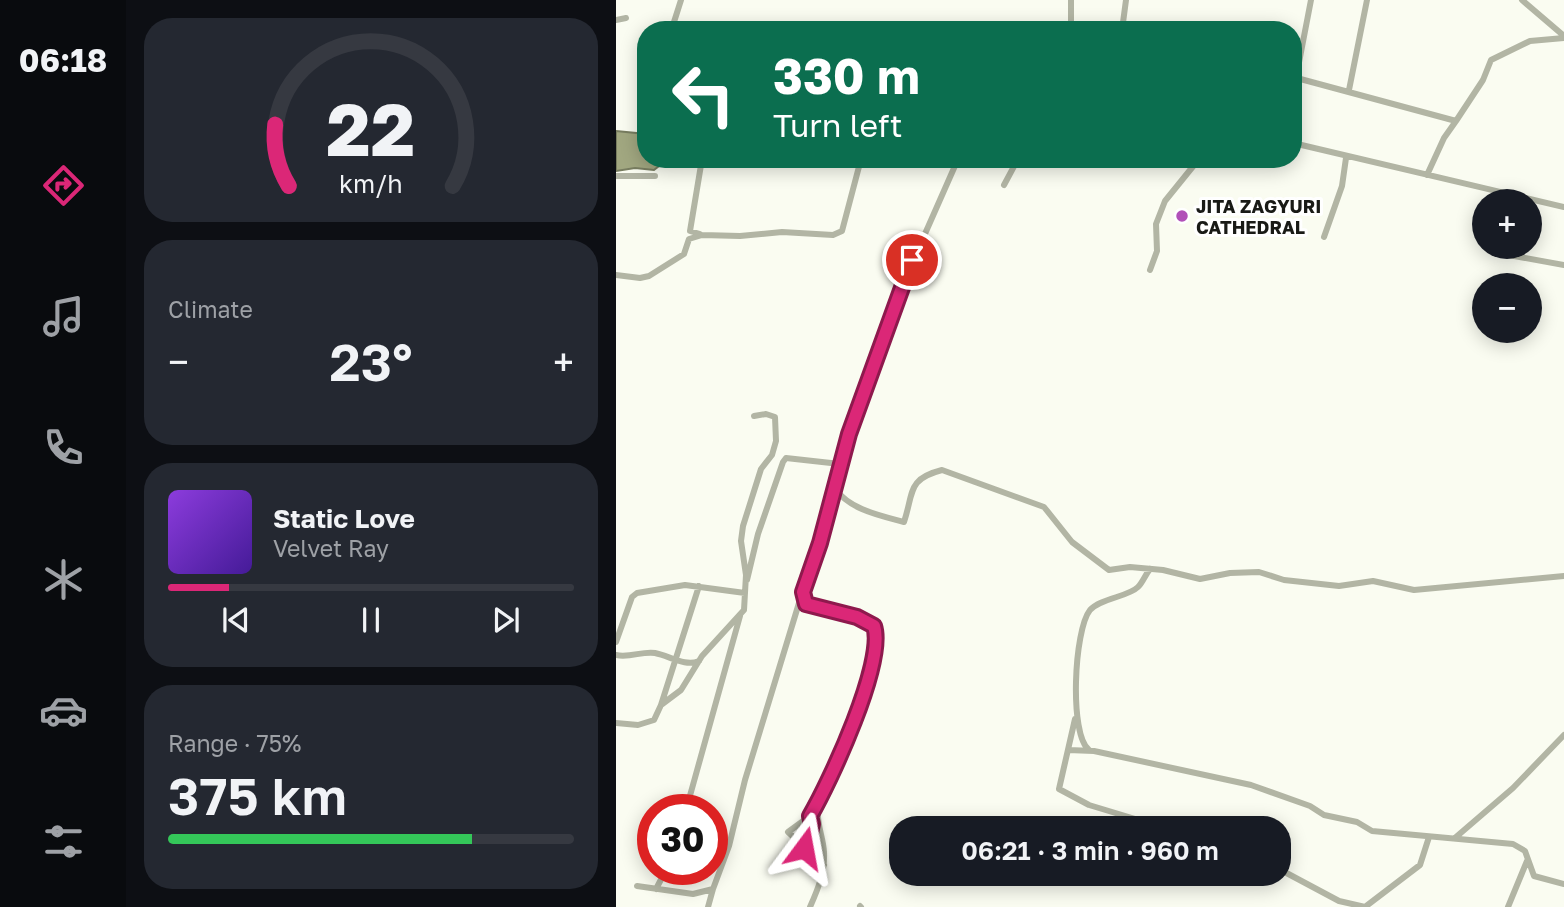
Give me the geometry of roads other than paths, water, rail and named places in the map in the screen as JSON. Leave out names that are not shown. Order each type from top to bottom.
[{"type":"street","points":[[674,21],[681,0]]},
{"type":"street","points":[[1071,0],[1071,21]]},
{"type":"street","points":[[1123,21],[1126,0]]},
{"type":"street","points":[[1302,41],[1311,0]]},
{"type":"street","points":[[1349,89],[1367,0]]},
{"type":"street","points":[[1522,0],[1564,37]]},
{"type":"street","points":[[616,20],[626,18]]},
{"type":"street","points":[[1427,175],[1444,138],[1483,80],[1491,60],[1530,41],[1564,37]]},
{"type":"street","points":[[1302,79],[1349,89],[1456,121]]},
{"type":"street","points":[[1302,146],[1564,207]]},
{"type":"street","points":[[1324,237],[1342,186],[1346,158]]},
{"type":"street","points":[[616,275],[640,278],[649,276],[684,254],[690,235],[701,168]]},
{"type":"street","points":[[690,235],[740,236],[782,232],[833,235],[842,231],[859,168]]},
{"type":"street","points":[[708,907],[729,846],[744,780],[799,603],[804,599],[840,464],[912,260],[954,168]]},
{"type":"street","points":[[1004,185],[1012,168]]},
{"type":"street","points":[[1150,270],[1157,251],[1156,224],[1165,201],[1192,168]]},
{"type":"street","points":[[616,176],[654,176]]},
{"type":"street","points":[[1532,259],[1564,265]]},
{"type":"street","points":[[746,584],[741,541],[743,526],[761,469],[772,455],[776,441],[775,417],[766,414],[754,416]]},
{"type":"street","points":[[690,794],[741,614],[758,534],[783,462],[786,458],[840,464]]},
{"type":"street","points":[[834,488],[843,500],[857,509],[904,522],[914,484],[926,474],[942,470],[1044,507],[1072,542],[1105,568],[1150,569],[1200,579],[1230,573],[1259,572],[1284,580],[1339,586],[1373,581],[1414,590],[1564,576]]},
{"type":"street","points":[[1089,750],[1079,739],[1076,716],[1080,633],[1091,608],[1137,588],[1150,569]]},
{"type":"street","points":[[616,642],[632,597],[637,593],[668,586],[699,586],[745,593]]},
{"type":"street","points":[[616,723],[648,723],[654,720],[699,586]]},
{"type":"street","points":[[804,599],[813,607],[857,617],[874,626],[877,634],[874,662],[838,760],[810,816],[788,832],[824,865]]},
{"type":"street","points":[[661,705],[681,690],[699,660],[741,614]]},
{"type":"street","points":[[616,654],[625,657],[652,653],[686,663],[699,660]]},
{"type":"street","points":[[1076,716],[1059,789],[1096,808],[1130,816]]},
{"type":"street","points":[[1456,838],[1513,788],[1564,735]]},
{"type":"street","points":[[1068,750],[1089,750],[1251,785],[1310,806],[1324,815],[1357,822],[1372,831],[1513,844],[1525,851],[1534,876],[1564,884]]},
{"type":"street","points":[[810,907],[824,865],[817,819],[819,801]]},
{"type":"street","points":[[806,850],[812,824],[810,816]]},
{"type":"street","points":[[1291,875],[1339,901],[1365,907],[1420,865],[1429,837]]},
{"type":"street","points":[[1508,907],[1528,859]]},
{"type":"street","points":[[656,889],[658,885]]},
{"type":"street","points":[[637,886],[693,894],[713,889]]},
{"type":"place","name":"JITA ZAGYURI CATHEDRAL","points":[[1182,216]]}]
